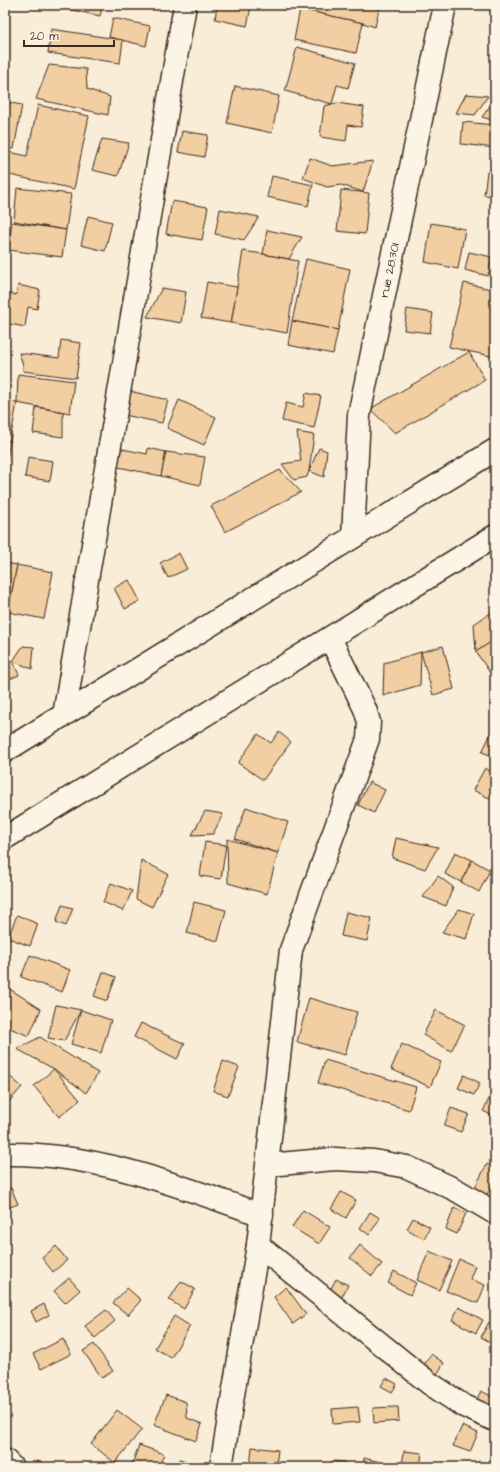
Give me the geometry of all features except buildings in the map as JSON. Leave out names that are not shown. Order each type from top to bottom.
[{"type":"street","points":[[64,715],[185,5]]},
{"type":"street","name":"rue 28.301","points":[[352,537],[359,415],[445,5]]},
{"type":"street","points":[[5,751],[495,450]]},
{"type":"street","points":[[5,838],[495,536]]},
{"type":"street","points":[[221,1467],[258,1245],[291,950],[368,739],[369,722],[365,709],[330,638]]},
{"type":"street","points":[[5,1154],[74,1158],[153,1177],[262,1215]]},
{"type":"street","points":[[268,1165],[335,1158],[374,1161],[407,1167],[456,1190],[495,1213]]},
{"type":"street","points":[[258,1245],[429,1383],[462,1405],[495,1420]]},
{"type":"street","points":[[5,1460],[12,1467]]}]
